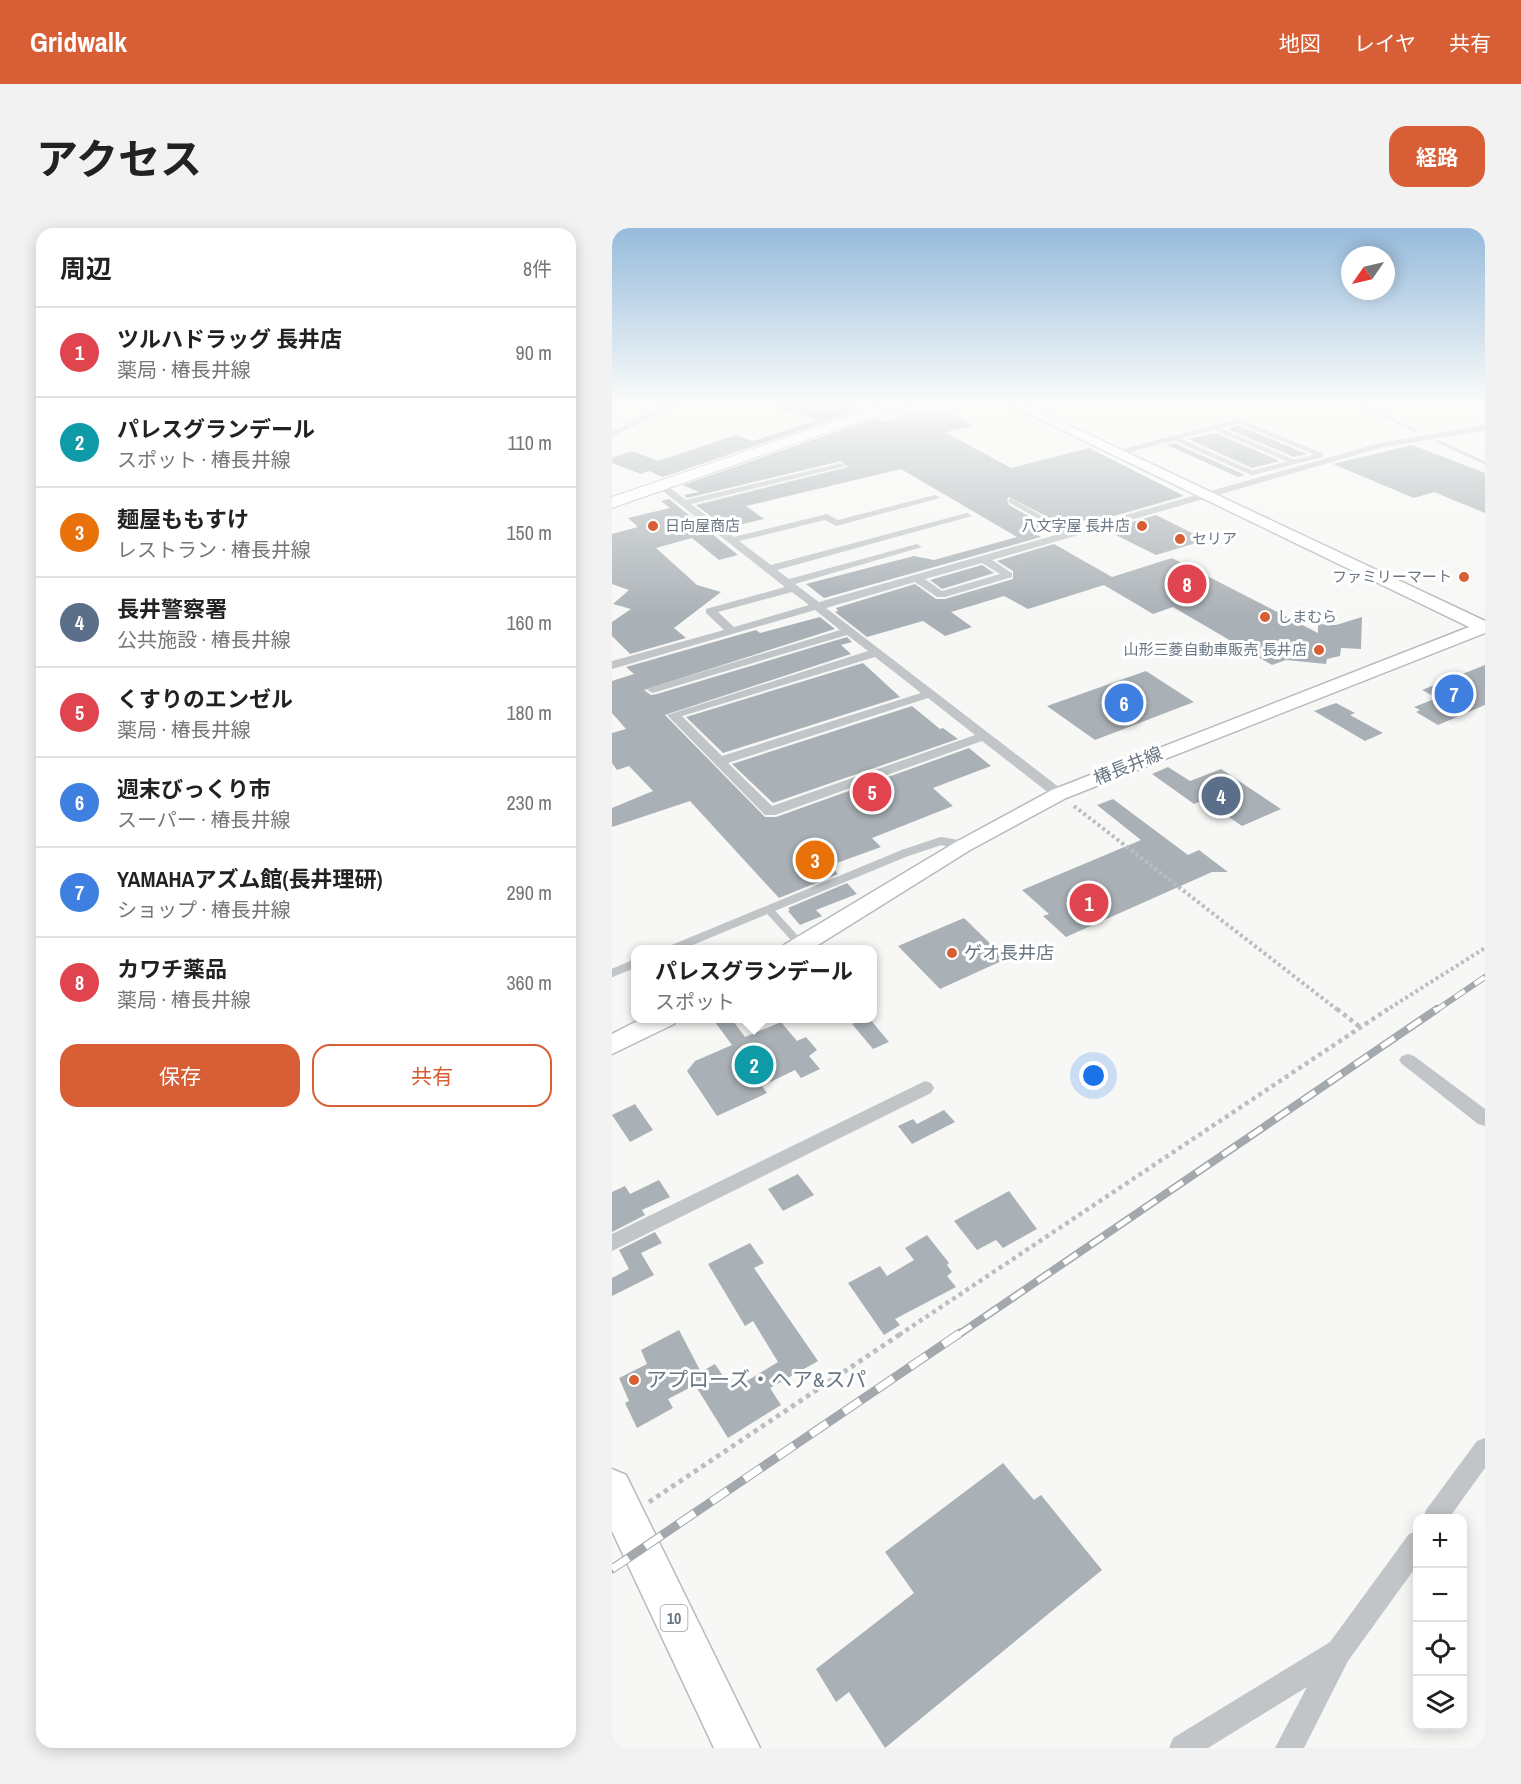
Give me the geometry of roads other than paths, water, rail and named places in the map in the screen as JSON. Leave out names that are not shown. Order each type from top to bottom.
[{"type":"highway","points":[[612,503],[694,475]]},
{"type":"main road","name":"10","points":[[617,1511],[737,1748]]},
{"type":"street","points":[[684,503],[804,475]]},
{"type":"street","points":[[1163,475],[1484,627]]},
{"type":"street","points":[[612,665],[1276,475]]},
{"type":"street","points":[[662,486],[1059,794]]},
{"type":"street","points":[[732,540],[827,517],[836,523],[935,498]]},
{"type":"street","points":[[768,569],[967,516]]},
{"type":"street","points":[[732,631],[710,611],[917,548]]},
{"type":"street","points":[[916,578],[940,595],[1008,575],[983,559]]},
{"type":"street","name":"椿長井線","points":[[799,945],[963,846],[1059,794],[1484,627]]},
{"type":"street","points":[[652,689],[847,631]]},
{"type":"street","points":[[874,652],[673,715],[770,812],[983,736]]},
{"type":"street","points":[[718,762],[928,694]]},
{"type":"street","points":[[612,1045],[655,1023]]},
{"type":"street","points":[[1408,1059],[1485,1119]]},
{"type":"street","points":[[612,1243],[925,1088]]},
{"type":"street","points":[[1438,1514],[1485,1449]]},
{"type":"street","points":[[1289,1748],[1339,1652],[1413,1550]]},
{"type":"street","points":[[1183,1748],[1339,1652]]},
{"type":"lane","points":[[1011,501],[1070,534]]},
{"type":"lane","points":[[682,945],[904,853],[941,841],[963,846]]},
{"type":"lane","points":[[769,910],[795,945]]},
{"type":"lane","points":[[612,973],[631,965]]},
{"type":"railway","points":[[1435,1011],[1485,977]]},
{"type":"railway","points":[[958,1335],[1437,1009]]},
{"type":"railway","points":[[612,1569],[960,1333]]},
{"type":"place","name":"日向屋商店","points":[[653,526]]},
{"type":"place","name":"八文字屋 長井店","points":[[1142,526]]},
{"type":"place","name":"セリア","points":[[1180,539]]},
{"type":"place","name":"ファミリーマート","points":[[1464,577]]},
{"type":"place","name":"カワチ薬品","points":[[1187,584]]},
{"type":"place","name":"しまむら","points":[[1265,617]]},
{"type":"place","name":"山形三菱自動車販売 長井店","points":[[1319,650]]},
{"type":"place","name":"YAMAHAアズム館(長井理研)","points":[[1454,694]]},
{"type":"place","name":"週末びっくり市","points":[[1124,703]]},
{"type":"place","name":"くすりのエンゼル","points":[[872,792]]},
{"type":"place","name":"長井警察署","points":[[1221,796]]},
{"type":"place","name":"麺屋ももすけ","points":[[815,860]]},
{"type":"place","name":"ツルハドラッグ 長井店","points":[[1089,903]]},
{"type":"place","name":"ゲオ長井店","points":[[952,953]]},
{"type":"place","name":"パレスグランデール","points":[[754,1065]]},
{"type":"place","name":"アプローズ・ヘア&スパ","points":[[634,1380]]}]
